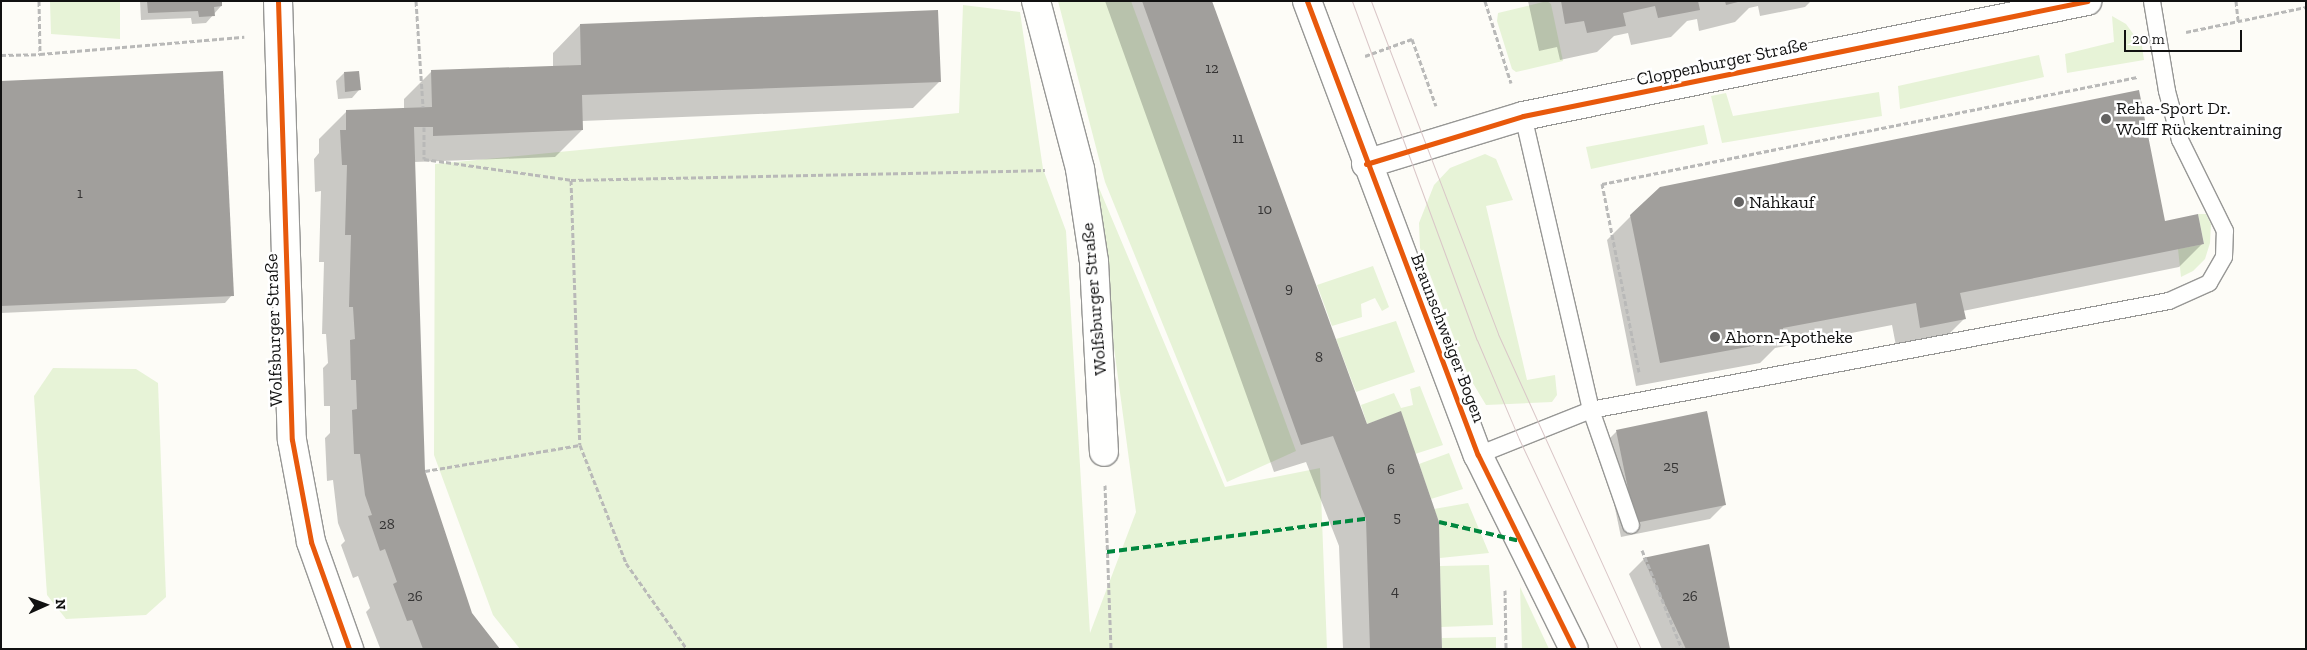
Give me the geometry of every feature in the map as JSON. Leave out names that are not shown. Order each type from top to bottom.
[{"type":"street","name":"Wolfsburger Straße","points":[[278,1],[277,34],[292,440],[311,542],[349,649]]},
{"type":"street","name":"Wolfsburger Straße","points":[[1036,1],[1080,170],[1094,262],[1104,452]]},
{"type":"street","name":"Braunschweiger Bogen","points":[[1307,1],[1366,164],[1478,455],[1574,649]]},
{"type":"street","name":"Cloppenburger Straße","points":[[1366,164],[1448,137],[1523,116],[2086,1]]},
{"type":"lane","points":[[1478,455],[1591,410],[2169,301],[2209,283],[2224,258],[2225,231],[2180,140],[2152,1]]},
{"type":"lane","points":[[1523,116],[1591,410],[1631,525]]},
{"type":"path","points":[[39,1],[40,54]]},
{"type":"path","points":[[416,1],[423,107]]},
{"type":"path","points":[[1485,1],[1523,116]]},
{"type":"path","points":[[2236,1],[2238,21]]},
{"type":"path","points":[[1645,399],[1602,184],[2148,74],[2158,37],[2306,7]]},
{"type":"path","points":[[1,55],[40,54],[277,34]]},
{"type":"path","points":[[1331,68],[1412,39],[1448,137]]},
{"type":"path","points":[[424,127],[424,159],[571,180],[1080,170]]},
{"type":"path","points":[[571,180],[580,445],[626,563],[687,649]]},
{"type":"path","points":[[425,471],[580,445]]},
{"type":"path","points":[[1104,452],[1111,649]]},
{"type":"path","points":[[1631,525],[1682,649]]},
{"type":"green space","points":[[50,1],[120,1],[120,39],[51,34]]},
{"type":"green space","points":[[1045,1],[1051,1],[1099,188],[1225,487],[1320,468],[1327,649],[520,649],[493,615],[434,455],[435,164],[959,113],[963,5],[1020,12],[1043,169],[1066,231],[1090,633],[1136,512],[1093,191]]},
{"type":"green space","points":[[1058,1],[1131,1],[1296,451],[1227,482],[1105,182]]},
{"type":"green space","points":[[1547,1],[1551,4],[1563,61],[1516,72],[1512,69],[1497,21],[1498,13]]},
{"type":"green space","points":[[2112,16],[2126,24],[2142,46],[2144,60],[2067,73],[2065,54],[2114,42]]},
{"type":"green space","points":[[2039,55],[2044,77],[1900,109],[1898,86]]},
{"type":"green space","points":[[1879,92],[1882,116],[1722,143],[1711,96],[1726,93],[1733,116]]},
{"type":"green space","points":[[1704,125],[1708,144],[1591,169],[1586,147]]},
{"type":"green space","points":[[1485,154],[1496,159],[1513,200],[1486,206],[1527,380],[1555,375],[1557,395],[1552,402],[1486,405],[1468,375],[1420,248],[1419,223],[1434,185],[1450,168]]},
{"type":"green space","points":[[2198,214],[2206,214],[2211,224],[2210,243],[2205,259],[2193,271],[2181,277],[2178,249],[2204,244]]},
{"type":"green space","points":[[1373,266],[1389,307],[1382,311],[1375,298],[1361,304],[1362,317],[1332,326],[1317,285]]},
{"type":"green space","points":[[1396,321],[1415,372],[1356,392],[1336,339]]},
{"type":"green space","points":[[53,368],[136,369],[158,383],[166,597],[146,615],[66,619],[47,595],[34,396]]},
{"type":"green space","points":[[1420,386],[1443,445],[1415,454],[1401,412],[1367,424],[1361,405],[1394,393],[1401,408],[1413,405],[1410,389]]},
{"type":"green space","points":[[1449,453],[1463,489],[1431,499],[1419,464]]},
{"type":"green space","points":[[1468,503],[1489,553],[1440,558],[1439,522],[1434,509]]},
{"type":"green space","points":[[1489,565],[1493,625],[1441,627],[1440,566]]},
{"type":"green space","points":[[1520,587],[1549,649],[1522,649]]},
{"type":"green space","points":[[1496,637],[1496,649],[1442,649],[1442,638]]},
{"type":"building","points":[[147,1],[222,1],[222,6],[214,7],[215,16],[199,17],[198,11],[148,13]]},
{"type":"building","points":[[1142,1],[1212,1],[1367,424],[1401,411],[1439,522],[1442,649],[1370,649],[1366,519],[1333,436],[1301,445]]},
{"type":"building","points":[[1561,1],[1698,1],[1700,10],[1658,18],[1655,6],[1623,13],[1626,26],[1587,33],[1584,21],[1565,24]]},
{"type":"building","points":[[1725,1],[1738,1],[1738,2],[1726,5]]},
{"type":"building","points":[[938,10],[941,82],[582,95],[583,130],[433,136],[433,127],[414,127],[425,471],[472,613],[500,649],[423,649],[412,620],[407,621],[393,584],[397,582],[385,549],[380,551],[368,516],[372,515],[365,495],[360,454],[354,454],[352,410],[357,409],[356,380],[351,380],[350,340],[355,339],[353,307],[349,307],[351,235],[345,235],[347,165],[342,165],[340,130],[346,130],[346,110],[432,107],[431,70],[581,65],[580,24]]},
{"type":"building","points":[[223,71],[234,296],[1,306],[1,81]]},
{"type":"building","points":[[359,71],[361,90],[345,92],[344,72]]},
{"type":"building","points":[[2139,90],[2165,221],[2198,214],[2204,244],[1960,293],[1966,319],[1920,328],[1916,303],[1783,328],[1785,340],[1660,363],[1630,215],[1660,187]]},
{"type":"building","points":[[1707,411],[1726,505],[1635,523],[1616,430]]},
{"type":"building","points":[[1709,544],[1730,649],[1686,649],[1643,558]]},
{"type":"tram line","points":[[1352,1],[1477,340],[1519,439],[1618,649]]},
{"type":"tram line","points":[[1371,1],[1498,334],[1641,649]]},
{"type":"marked path","points":[[1107,552],[1366,519]]},
{"type":"marked path","points":[[1439,522],[1520,541]]},
{"type":"cycle path","points":[[278,1],[292,440],[311,542],[349,649]]},
{"type":"cycle path","points":[[1307,1],[1478,455],[1574,649]]},
{"type":"cycle path","points":[[1366,164],[1523,116],[2087,1]]},
{"type":"place","name":"Reha-Sport Dr. Wolff Rückentraining","points":[[2106,119]]},
{"type":"place","name":"Nahkauf","points":[[1739,202]]},
{"type":"place","name":"Ahorn-Apotheke","points":[[1715,337]]}]
